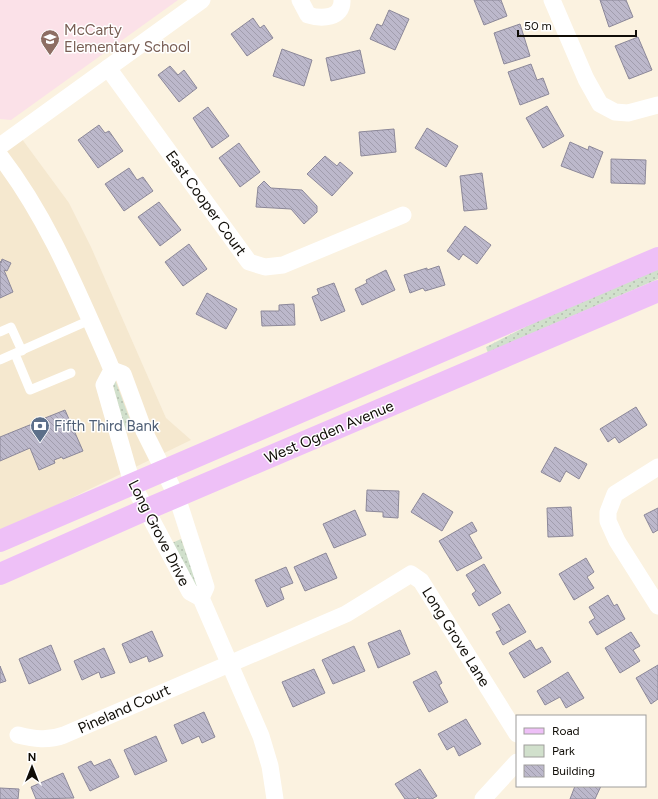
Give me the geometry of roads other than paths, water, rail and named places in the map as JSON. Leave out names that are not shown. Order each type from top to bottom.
[{"type":"main road","name":"West Ogden Avenue","points":[[0,541],[164,469],[658,258]]},
{"type":"main road","name":"West Ogden Avenue","points":[[0,574],[145,510],[177,498],[658,291]]},
{"type":"street","points":[[0,146],[202,0]]},
{"type":"street","points":[[300,0],[308,15],[324,18],[331,17],[338,12],[342,0]]},
{"type":"street","points":[[552,0],[586,79],[600,104],[615,112],[628,113],[658,105]]},
{"type":"street","name":"East Cooper Court","points":[[108,68],[249,262],[265,267],[283,265],[403,215]]},
{"type":"street","name":"Long Grove Drive","points":[[0,156],[48,229],[112,370],[123,374],[144,431],[177,498],[206,587],[201,598]]},
{"type":"street","name":"Long Grove Drive","points":[[112,370],[104,385],[132,483],[145,510],[190,592],[201,598],[261,736],[270,766],[274,799]]},
{"type":"street","points":[[658,467],[615,494],[608,512],[608,521],[617,541],[658,606]]},
{"type":"street","name":"Long Grove Lane","points":[[228,663],[346,614],[411,574],[421,581],[516,732]]},
{"type":"street","name":"Pineland Court","points":[[18,735],[40,739],[64,735],[228,663]]},
{"type":"street","points":[[483,799],[516,763]]},
{"type":"lane","points":[[0,360],[90,320]]},
{"type":"lane","points":[[0,332],[11,327],[30,390],[71,373]]},
{"type":"place","name":"McCarty Elementary School","points":[[50,56]]},
{"type":"place","name":"Fifth Third Bank","points":[[40,443]]}]
